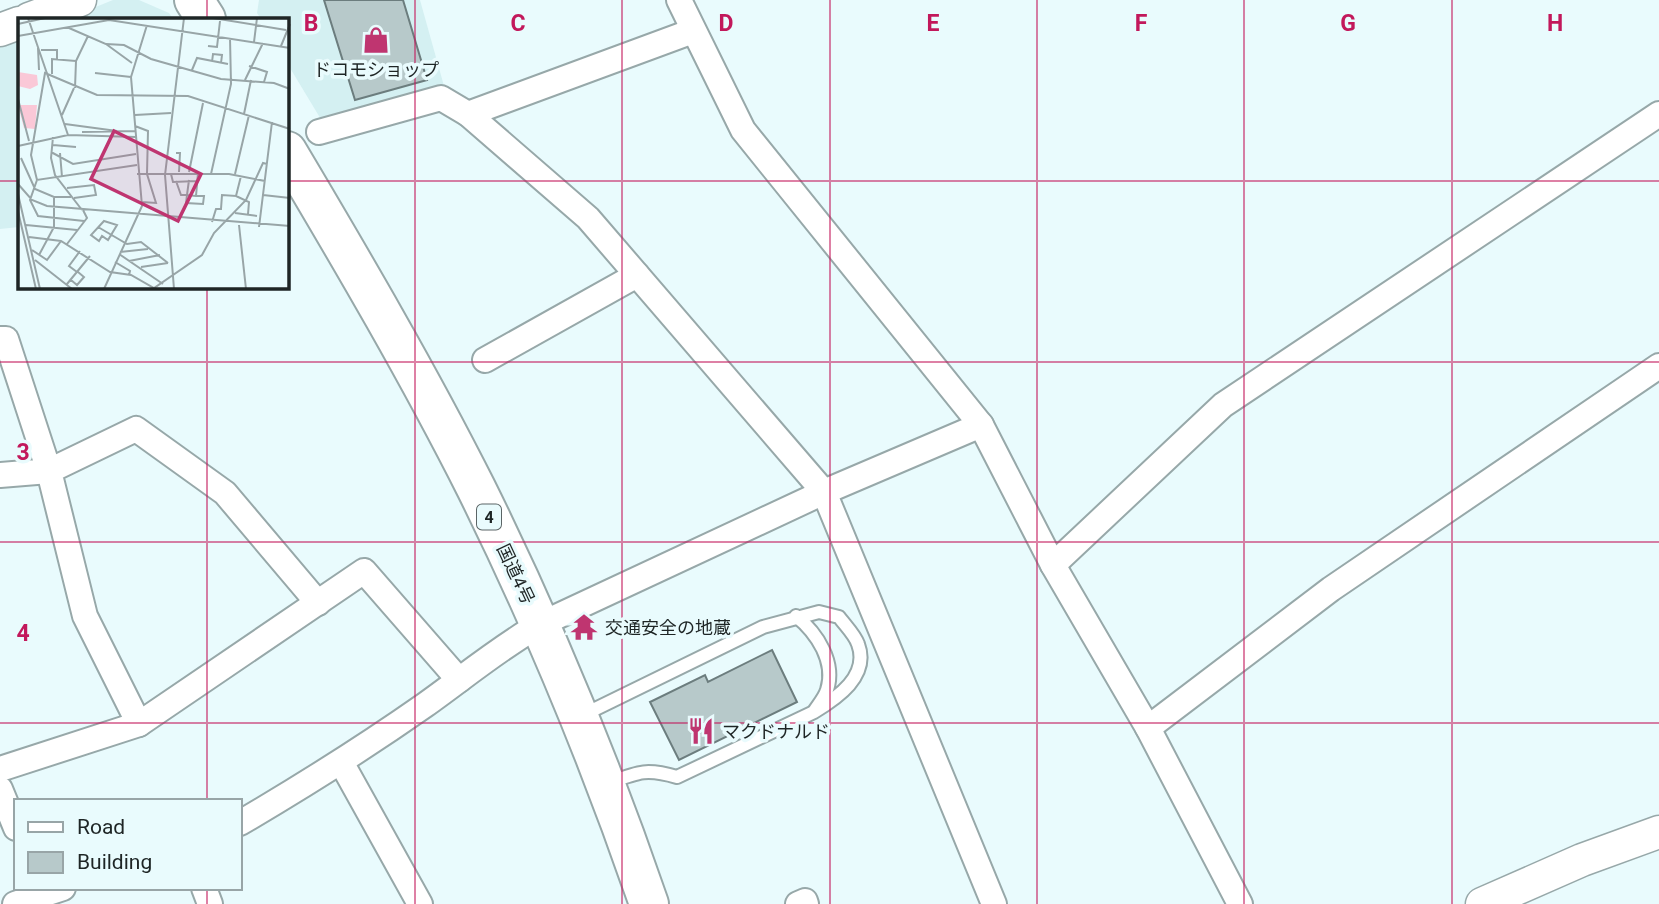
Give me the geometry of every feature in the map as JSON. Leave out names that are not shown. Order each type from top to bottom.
[{"type":"highway","points":[[194,0],[205,18]]},
{"type":"highway","name":"国道4号","points":[[303,141],[365,282],[476,489],[539,625],[606,784],[649,904]]},
{"type":"street","points":[[32,18],[80,0]]},
{"type":"street","points":[[679,0],[743,130],[981,425],[1053,565],[1148,728],[1240,904]]},
{"type":"street","points":[[0,30],[18,23]]},
{"type":"street","points":[[468,114],[693,31]]},
{"type":"street","points":[[303,141],[441,98],[468,114],[587,218],[824,492],[994,904]]},
{"type":"street","points":[[1053,565],[1223,405],[1659,114]]},
{"type":"street","points":[[485,360],[637,275]]},
{"type":"street","points":[[0,339],[6,339],[49,471],[85,616],[139,724]]},
{"type":"street","points":[[1148,728],[1331,589],[1659,366]]},
{"type":"street","points":[[242,822],[341,762],[496,652],[539,625],[824,492],[981,425]]},
{"type":"street","points":[[0,475],[49,471],[136,429],[225,493],[318,603]]},
{"type":"street","points":[[0,769],[139,724],[364,571],[459,680]]},
{"type":"street","points":[[341,762],[420,904]]},
{"type":"street","points":[[0,789],[14,823]]},
{"type":"street","points":[[1482,904],[1582,860],[1659,832]]},
{"type":"street","points":[[15,904],[48,890]]},
{"type":"street","points":[[798,904],[805,901],[806,904]]},
{"type":"lane","points":[[578,717],[763,627],[796,616],[819,612],[839,617],[858,644],[860,668],[850,685],[833,701],[814,712],[677,777],[654,771],[627,776],[606,784]]},
{"type":"lane","points":[[796,616],[810,628],[820,643],[830,670],[827,691],[814,712]]},
{"type":"shaded area","points":[[113,0],[139,0],[169,13],[172,18],[68,18]]},
{"type":"shaded area","points":[[259,0],[420,0],[444,86],[322,121],[289,66],[289,18],[260,18],[257,13]]},
{"type":"shaded area","points":[[18,38],[18,227],[0,229],[0,46]]},
{"type":"building","name":"ドコモショップ","points":[[324,0],[403,0],[427,80],[355,100]]},
{"type":"building","name":"マクドナルド","points":[[772,650],[797,702],[679,760],[650,702],[705,675],[708,682]]},
{"type":"place","name":"ドコモショップ","points":[[376,40]]},
{"type":"place","name":"交通安全の地蔵","points":[[584,627]]},
{"type":"place","name":"マクドナルド","points":[[701,731]]}]
